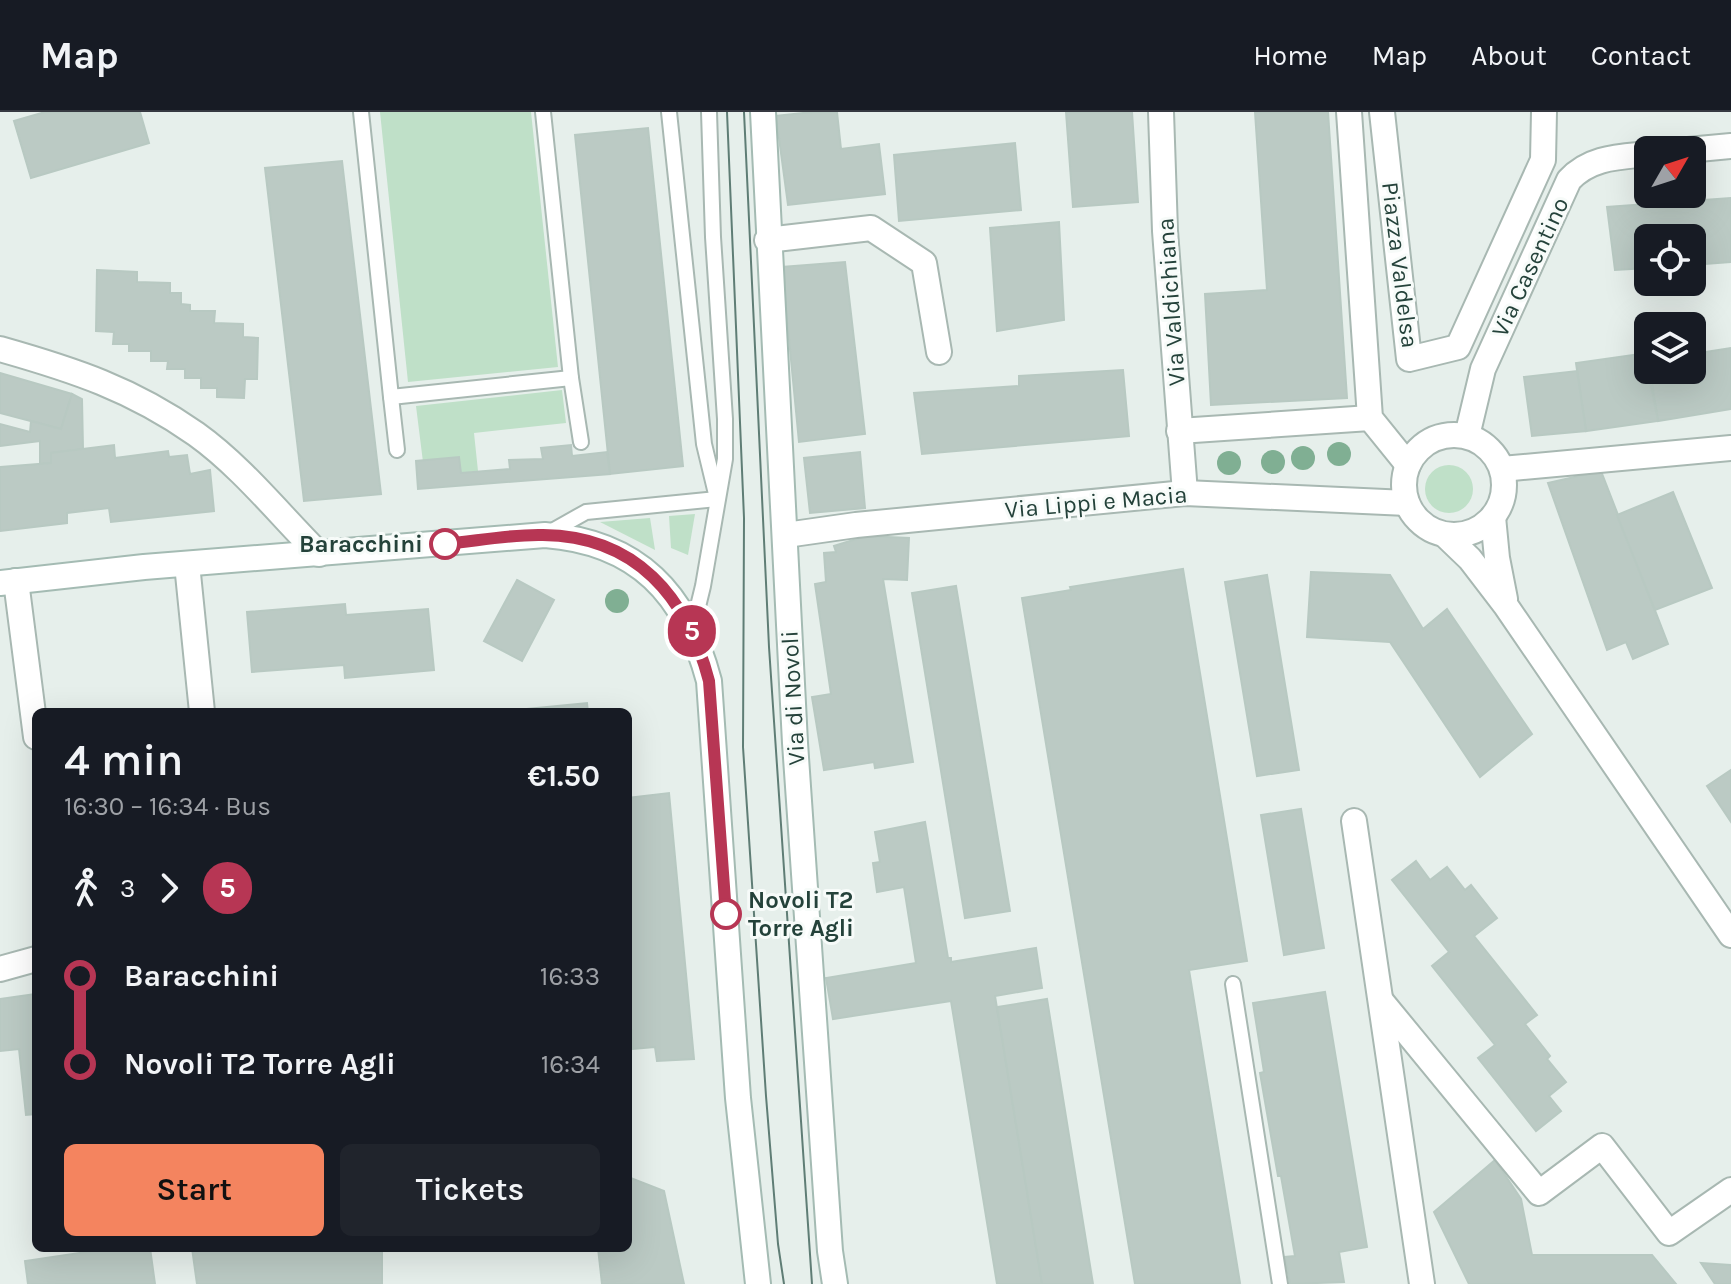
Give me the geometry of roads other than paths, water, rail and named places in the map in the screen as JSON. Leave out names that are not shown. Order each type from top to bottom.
[{"type":"street","name":"Via di Novoli","points":[[763,112],[767,240],[786,535],[795,743],[826,1204],[835,1284]]},
{"type":"street","name":"Via Valdichiana","points":[[1161,112],[1165,231],[1185,493]]},
{"type":"street","name":"Piazza Valdelsa","points":[[1349,112],[1370,418]]},
{"type":"street","name":"Piazza Valdelsa","points":[[1382,112],[1409,359],[1458,347],[1543,160],[1544,112]]},
{"type":"street","points":[[1706,148],[1731,146]]},
{"type":"street","name":"Via Casentino","points":[[1467,436],[1483,369],[1569,180],[1586,166],[1607,158],[1634,155]]},
{"type":"street","points":[[767,240],[871,228],[924,263],[939,352]]},
{"type":"street","points":[[0,349],[95,378],[180,424],[242,476],[319,554]]},
{"type":"street","points":[[1179,431],[1370,418],[1408,465]]},
{"type":"street","points":[[1445,535],[1481,528],[1493,517],[1504,496],[1502,469],[1489,448],[1467,436],[1456,434],[1422,445],[1408,465],[1404,484],[1407,503],[1423,526],[1445,535],[1470,559],[1506,606],[1730,930]]},
{"type":"street","points":[[1502,469],[1731,448]]},
{"type":"street","name":"Via Lippi e Macia","points":[[786,535],[856,525],[1185,493],[1407,503]]},
{"type":"street","points":[[1493,517],[1506,606]]},
{"type":"street","points":[[32,715],[8,582],[545,535],[592,542],[631,559],[657,579],[692,632],[703,657],[712,700],[738,1098],[758,1284]]},
{"type":"street","points":[[187,564],[202,708]]},
{"type":"street","points":[[1354,821],[1422,1284]]},
{"type":"street","points":[[0,969],[32,960]]},
{"type":"street","points":[[1382,1002],[1539,1193],[1602,1146],[1669,1233],[1731,1190]]},
{"type":"lane","points":[[361,112],[397,450]]},
{"type":"lane","points":[[543,112],[571,378],[581,442]]},
{"type":"lane","points":[[669,112],[704,444],[717,499]]},
{"type":"lane","points":[[692,632],[725,459],[709,112]]},
{"type":"lane","points":[[391,397],[571,378]]},
{"type":"lane","points":[[545,535],[586,512],[717,499]]},
{"type":"lane","points":[[1233,984],[1280,1284]]},
{"type":"tram line","points":[[727,112],[744,518],[743,747],[766,1096],[784,1284]]},
{"type":"tram line","points":[[744,112],[769,647],[812,1284]]},
{"type":"place","name":"Baracchini","points":[[445,544]]},
{"type":"place","name":"Novoli T2 Torre Agli","points":[[726,914]]}]
